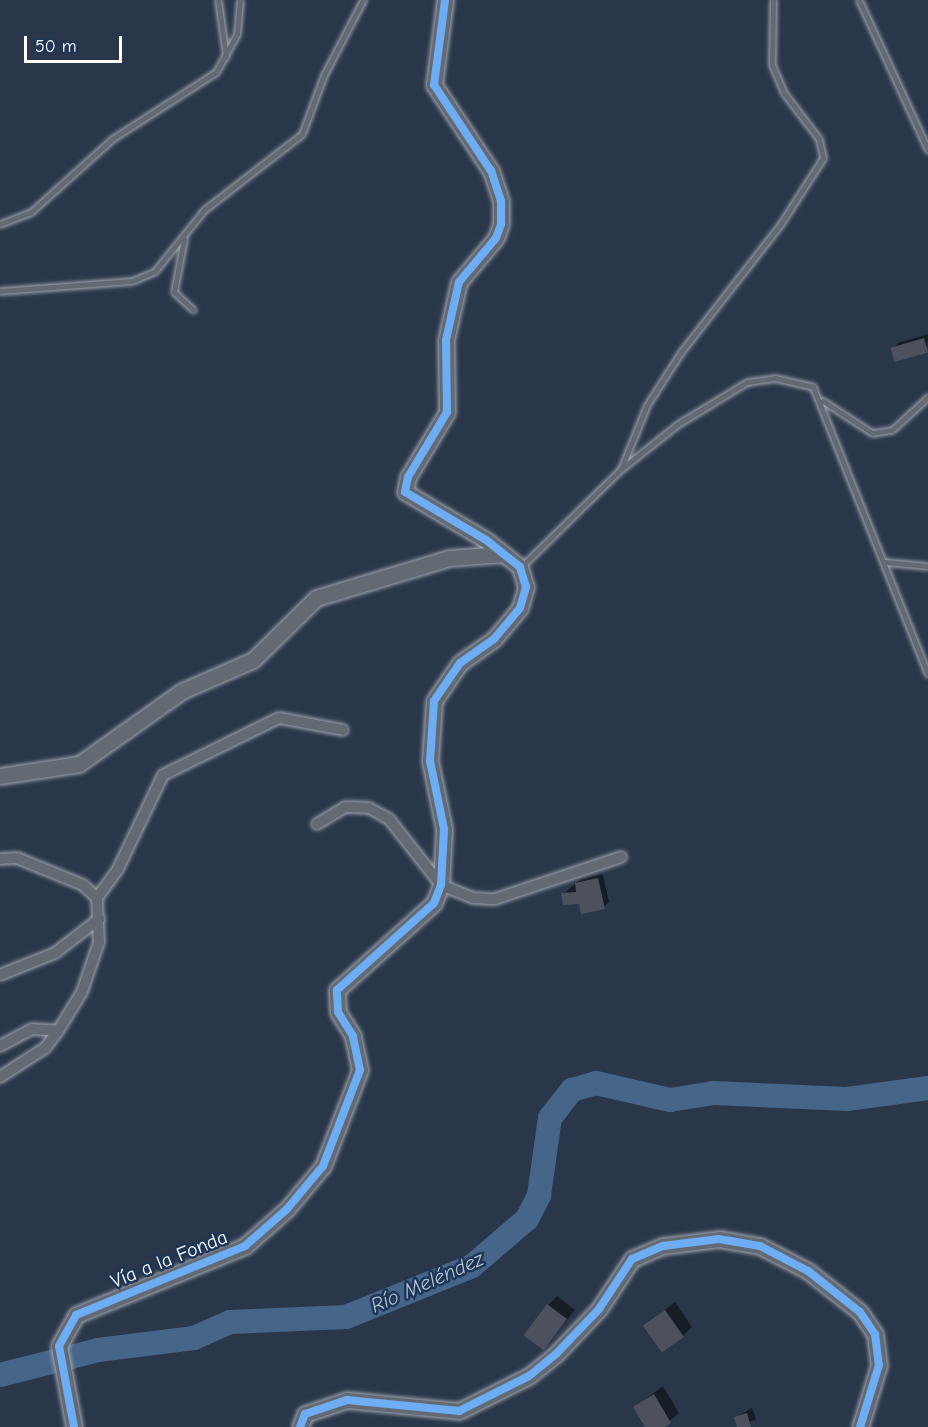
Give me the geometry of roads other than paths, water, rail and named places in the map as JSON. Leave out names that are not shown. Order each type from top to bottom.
[{"type":"street","points":[[445,0],[434,85],[491,171],[501,224],[496,238],[459,282],[446,340],[447,412],[408,477],[405,492],[504,554],[520,567]]},
{"type":"street","points":[[0,776],[79,764],[182,691],[253,660],[316,598],[449,558],[504,554]]},
{"type":"street","name":"Vía a la Fonda","points":[[74,1427],[59,1346],[76,1315],[245,1246],[287,1209],[323,1166],[360,1070],[352,1036],[338,1012],[337,990],[434,903],[441,885],[444,829],[430,761],[434,701],[460,663],[494,639],[520,608],[526,587],[520,567]]},
{"type":"street","points":[[0,1077],[45,1048],[58,1031],[92,968],[99,919],[97,898],[118,869],[163,775],[279,718],[343,730]]},
{"type":"street","points":[[317,824],[345,807],[369,808],[389,819],[441,885],[473,898],[495,899],[621,857]]},
{"type":"street","points":[[0,860],[17,858],[83,885],[97,898]]},
{"type":"street","points":[[0,975],[55,953],[99,919]]},
{"type":"street","points":[[0,1046],[32,1029],[58,1031]]},
{"type":"street","points":[[300,1427],[305,1414],[347,1400],[459,1411],[529,1376],[556,1354],[599,1309],[632,1259],[663,1246],[719,1239],[760,1246],[808,1271],[860,1312],[875,1334],[879,1365],[860,1427]]},
{"type":"lane","points":[[218,0],[226,58]]},
{"type":"lane","points":[[0,224],[31,212],[112,139],[216,72],[226,58],[237,34],[240,0]]},
{"type":"lane","points":[[0,291],[132,281],[155,271],[204,210],[303,134],[324,75],[363,0]]},
{"type":"lane","points":[[620,470],[647,405],[681,351],[774,234],[823,158],[819,139],[784,93],[772,64],[773,0]]},
{"type":"lane","points":[[859,0],[928,150]]},
{"type":"lane","points":[[184,237],[174,292],[193,310]]},
{"type":"lane","points":[[520,567],[620,470],[678,424],[747,382],[775,378],[813,387],[823,401],[837,454],[885,562],[928,674]]},
{"type":"lane","points":[[823,401],[872,433],[892,430],[928,397]]},
{"type":"lane","points":[[885,562],[928,566]]},
{"type":"waterway","name":"Río Meléndez","points":[[0,1375],[98,1350],[194,1338],[230,1322],[346,1317],[472,1266],[527,1219],[539,1195],[550,1118],[572,1090],[596,1083],[670,1100],[714,1093],[847,1099],[928,1088]]}]
